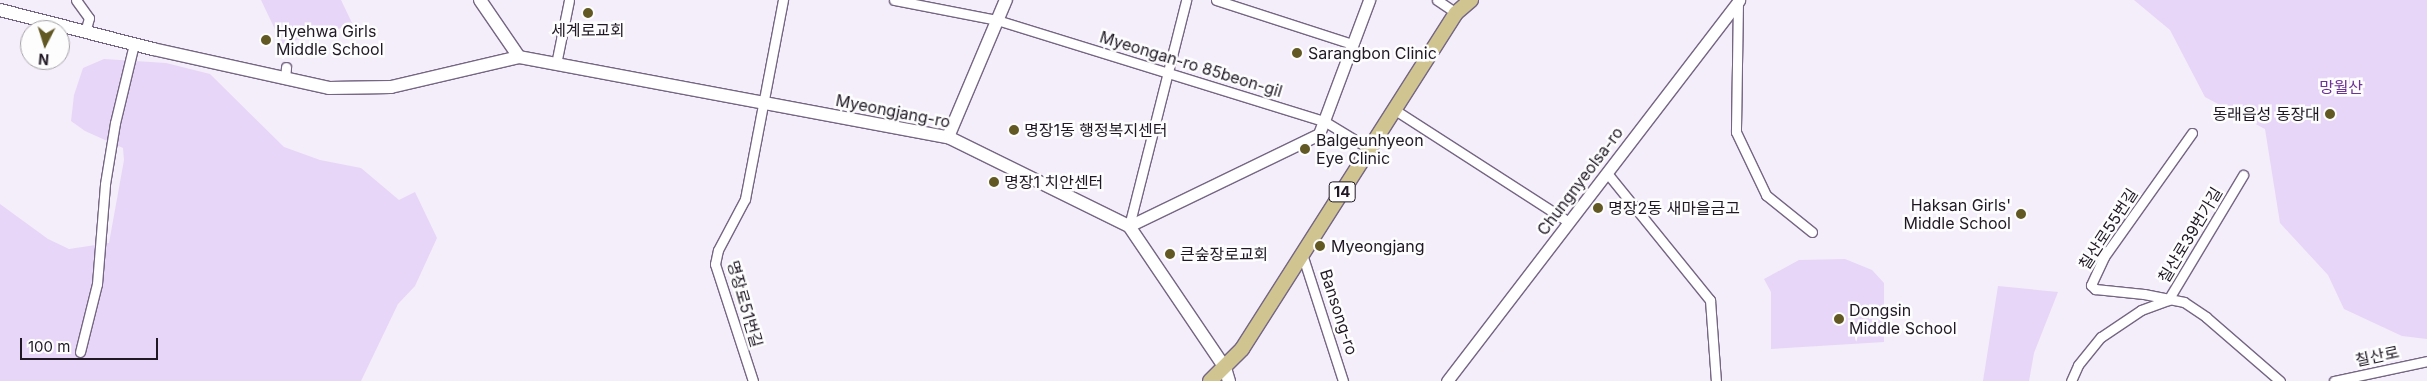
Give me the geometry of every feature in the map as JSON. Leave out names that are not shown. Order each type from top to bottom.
[{"type":"main road","points":[[0,10],[134,44],[285,73],[329,88],[391,87],[519,57],[480,0]]},
{"type":"main road","points":[[948,137],[1006,0]]},
{"type":"main road","name":"Bansong-ro","points":[[1210,381],[1227,374],[1456,13],[1471,0]]},
{"type":"main road","name":"Myeongjang-ro","points":[[519,57],[948,137],[1129,226],[1227,374]]},
{"type":"street","points":[[76,0],[89,18],[86,32]]},
{"type":"street","points":[[556,64],[569,0]]},
{"type":"street","name":"명장로51번길","points":[[753,381],[715,264],[718,250],[745,199],[783,0]]},
{"type":"street","name":"Myeongan-ro 85beon-gil","points":[[894,0],[998,20],[1167,72],[1324,121],[1370,148]]},
{"type":"street","points":[[1129,226],[1186,0]]},
{"type":"street","points":[[1216,0],[1352,44]]},
{"type":"street","points":[[1129,226],[1319,134],[1369,0]]},
{"type":"street","points":[[1437,0],[1456,13]]},
{"type":"street","points":[[1739,1],[1736,132],[1766,196],[1812,232]]},
{"type":"street","name":"Chungnyeolsa-ro","points":[[1448,381],[1739,1]]},
{"type":"street","points":[[80,352],[97,284],[105,184],[114,123],[134,44]]},
{"type":"street","points":[[1395,110],[1569,222]]},
{"type":"street","name":"칠산로55번길","points":[[2192,133],[2104,258],[2091,285],[2095,289],[2144,294],[2184,302],[2206,317],[2280,381]]},
{"type":"street","points":[[1607,173],[1710,300],[1716,381]]},
{"type":"street","name":"칠산로39번가길","points":[[2071,381],[2078,365],[2101,337],[2141,310],[2168,300],[2243,175]]},
{"type":"street","name":"Bansong-ro","points":[[1302,254],[1343,381]]},
{"type":"street","name":"칠산로","points":[[2334,381],[2427,361]]},
{"type":"green space","points":[[261,0],[341,0],[353,25],[282,44]]},
{"type":"green space","name":"망월산","points":[[2134,0],[2427,0],[2427,339],[2402,336],[2344,309],[2328,275],[2280,223],[2265,129],[2205,97],[2170,30]]},
{"type":"green space","points":[[104,59],[166,63],[210,74],[284,147],[320,160],[361,168],[399,200],[415,192],[437,238],[415,286],[398,304],[361,381],[0,381],[0,204],[48,239],[69,249],[109,243],[124,160],[123,148],[85,131],[71,121],[74,95],[83,68]]},
{"type":"green space","points":[[1845,259],[1872,270],[1884,283],[1884,342],[1771,349],[1771,292],[1764,279],[1799,260]]},
{"type":"green space","points":[[1998,286],[2058,292],[2034,353],[2029,381],[1983,381]]},
{"type":"place","name":"세계로교회","points":[[588,13]]},
{"type":"place","name":"Hyehwa Girls Middle School","points":[[266,40]]},
{"type":"place","name":"Sarangbon Clinic","points":[[1297,53]]},
{"type":"place","name":"동래읍성 동장대","points":[[2330,114]]},
{"type":"place","name":"명장1동 행정복지센터","points":[[1014,130]]},
{"type":"place","name":"Balgeunhyeon Eye Clinic","points":[[1305,149]]},
{"type":"place","name":"명장1 치안센터","points":[[994,182]]},
{"type":"place","name":"명장2동 새마을금고","points":[[1598,208]]},
{"type":"place","name":"Haksan Girls' Middle School","points":[[2021,214]]},
{"type":"place","name":"Myeongjang","points":[[1320,246]]},
{"type":"place","name":"큰숲장로교회","points":[[1170,254]]},
{"type":"place","name":"Dongsin Middle School","points":[[1839,319]]}]
